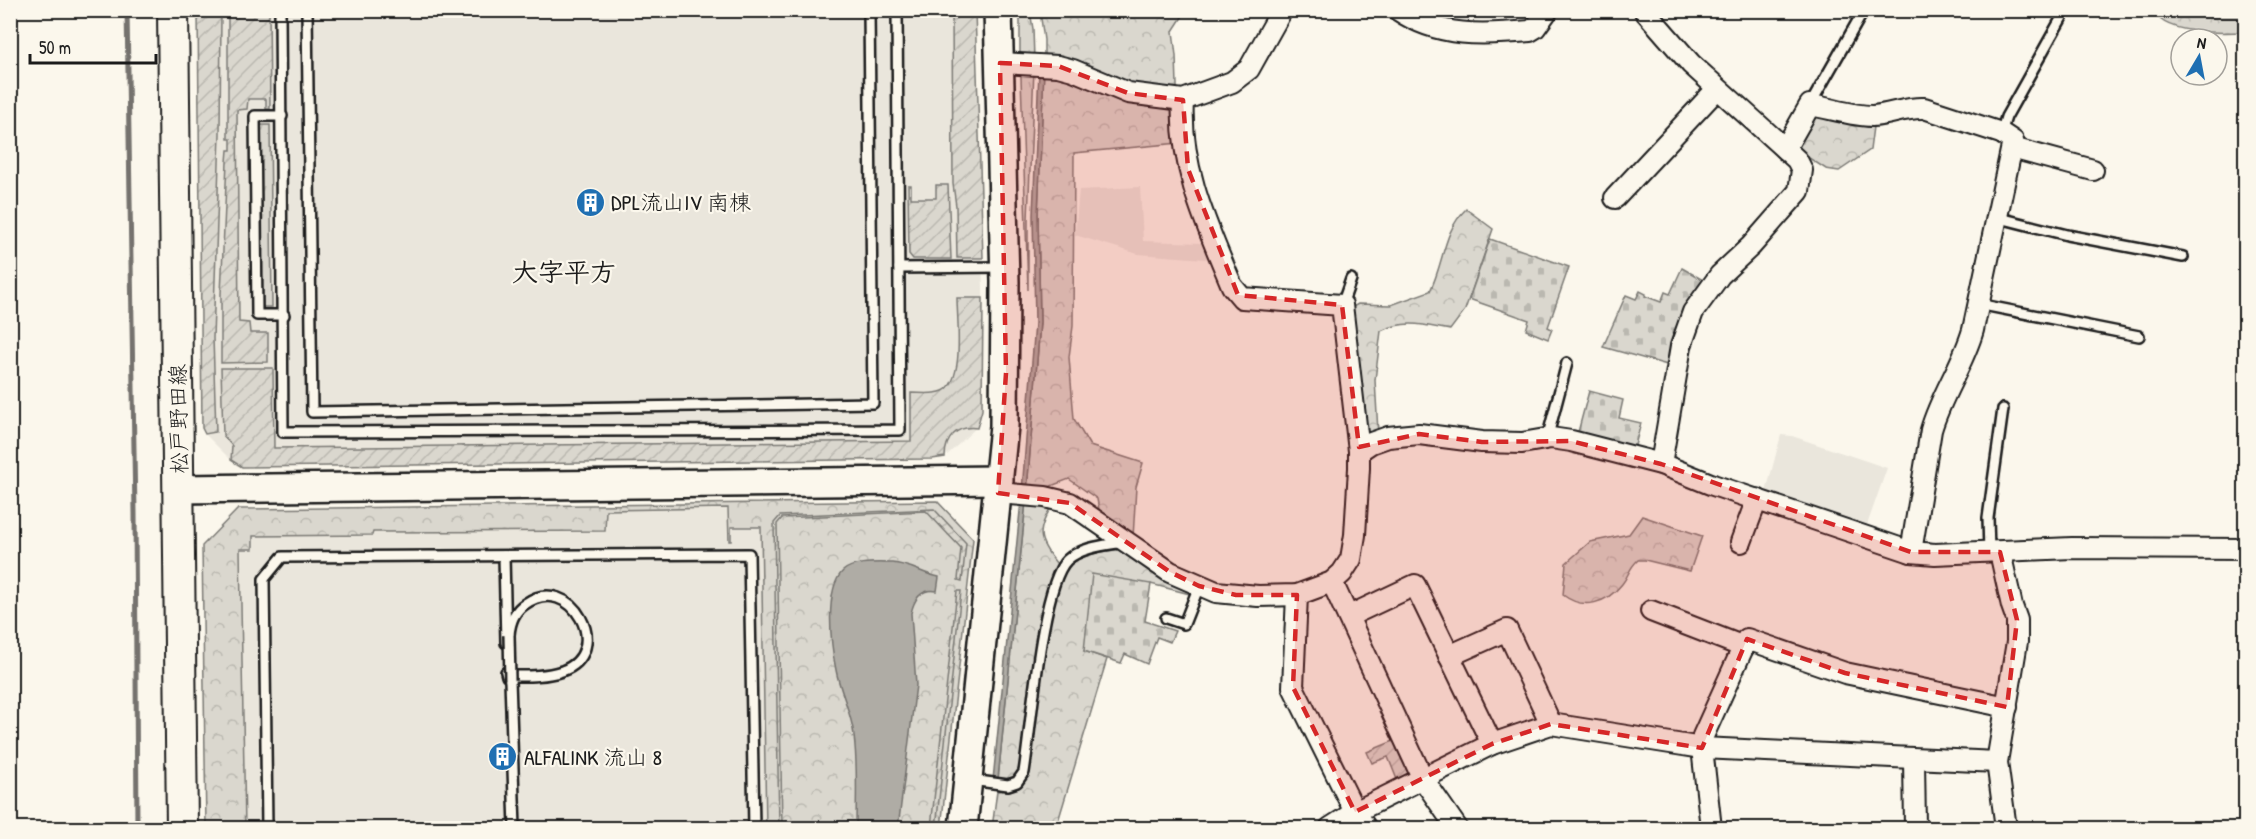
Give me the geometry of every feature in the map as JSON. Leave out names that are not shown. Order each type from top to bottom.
[{"type":"main road","name":"松戸野田線","points":[[173,10],[182,828]]},
{"type":"street","points":[[963,828],[968,780],[1011,491],[1006,373],[998,10]]},
{"type":"street","points":[[1000,63],[1039,64],[1073,70],[1128,93],[1183,100],[1241,77],[1249,69],[1282,10]]},
{"type":"street","points":[[1398,10],[1421,22],[1460,34],[1490,35],[1530,31],[1548,10]]},
{"type":"street","points":[[1644,10],[1691,64],[1797,160],[1802,170],[1799,191],[1751,246],[1720,275],[1693,312],[1681,346],[1661,464]]},
{"type":"street","points":[[1615,198],[1718,89]]},
{"type":"street","points":[[179,489],[1011,491],[1070,503],[1170,572],[1215,592],[1258,596],[1298,594],[1332,582],[1342,573],[1351,559],[1355,535],[1359,451],[1342,305],[1242,298],[1238,295],[1232,286],[1197,202],[1188,169],[1183,131],[1183,100]]},
{"type":"street","points":[[1785,149],[1810,105],[1870,116],[1884,115],[1913,107],[1924,108],[2006,141],[2093,170]]},
{"type":"street","points":[[1911,552],[1931,430],[1936,414],[1967,348],[1978,304],[1996,217],[2006,141]]},
{"type":"street","points":[[1359,451],[1371,443],[1388,437],[1419,434],[1482,442],[1522,443],[1547,439],[1571,441],[1661,464],[1713,485],[1911,552],[1935,554],[2072,548],[2246,549]]},
{"type":"street","points":[[1741,542],[1757,499]]},
{"type":"street","points":[[1995,552],[2018,620],[2017,642],[1997,762],[2006,828]]},
{"type":"street","points":[[1332,582],[1423,779],[1457,828]]},
{"type":"street","points":[[1349,616],[1415,585],[1491,744]]},
{"type":"street","points":[[1298,594],[1293,687],[1354,812],[1366,828]]},
{"type":"street","points":[[1651,611],[1744,647]]},
{"type":"street","points":[[1449,656],[1507,630],[1551,724]]},
{"type":"street","points":[[1711,828],[1702,748],[1703,736],[1748,639],[1845,673],[2007,707]]},
{"type":"street","points":[[1330,828],[1354,812],[1491,744],[1551,724],[1702,748],[1997,762]]},
{"type":"street","points":[[1914,759],[1915,828]]},
{"type":"lane","points":[[280,10],[284,315],[283,432],[900,430],[897,10]]},
{"type":"lane","points":[[307,10],[312,412],[873,403],[869,10]]},
{"type":"lane","points":[[1810,105],[1864,10]]},
{"type":"lane","points":[[2006,141],[2006,117],[2066,10]]},
{"type":"lane","points":[[282,116],[255,116],[257,315],[284,315]]},
{"type":"lane","points":[[1996,217],[2067,235],[2183,257]]},
{"type":"lane","points":[[900,268],[1004,267]]},
{"type":"lane","points":[[1342,305],[1351,279]]},
{"type":"lane","points":[[1978,304],[2139,336]]},
{"type":"lane","points":[[1547,439],[1567,363]]},
{"type":"lane","points":[[1995,552],[1988,518],[2003,409]]},
{"type":"lane","points":[[968,780],[1008,785],[1017,782],[1024,772],[1046,620],[1058,575],[1067,560],[1082,551],[1127,542]]},
{"type":"lane","points":[[267,828],[264,579],[282,557],[749,554],[754,828]]},
{"type":"lane","points":[[504,556],[507,676],[535,676],[564,670],[578,660],[585,650],[586,637],[585,624],[578,612],[569,603],[556,598],[543,597],[530,600],[513,616],[509,635],[515,828]]},
{"type":"lane","points":[[1166,618],[1184,624],[1199,586]]},
{"type":"highlighted area","points":[[1000,63],[1058,66],[1128,93],[1183,100],[1188,169],[1238,295],[1342,305],[1359,447],[1419,434],[1482,442],[1571,441],[1661,464],[1911,552],[2000,552],[2017,620],[2007,707],[1845,673],[1747,639],[1702,748],[1551,724],[1492,744],[1355,812],[1293,687],[1297,595],[1236,595],[1199,586],[1170,572],[1070,503],[998,493],[1006,373]]},
{"type":"shaded area","points":[[198,11],[975,11],[984,325],[982,410],[979,425],[945,457],[932,459],[242,467],[236,465],[205,434],[202,428]]},
{"type":"shaded area","points":[[1039,70],[1044,70],[1038,215],[1040,322],[1027,491],[1022,491],[1035,323],[1033,215]]},
{"type":"shaded area","points":[[1140,187],[1143,241],[1202,243],[1207,238],[1213,255],[1205,259],[1138,254],[1075,235],[1079,190]]},
{"type":"shaded area","points":[[1781,435],[1792,436],[1887,468],[1866,528],[1766,492]]},
{"type":"shaded area","points":[[1021,501],[1026,501],[998,779],[993,780]]},
{"type":"shaded area","points":[[766,503],[771,828],[238,828],[233,514],[238,509]]},
{"type":"shaded area","points":[[866,563],[892,563],[939,577],[937,591],[927,591],[919,596],[911,613],[916,685],[898,828],[856,828],[854,736],[834,660],[831,604],[837,579],[843,571]]},
{"type":"green space","points":[[198,11],[221,11],[220,134],[213,338],[216,432],[205,434],[202,428]]},
{"type":"green space","points":[[228,11],[269,11],[270,109],[266,109],[266,99],[248,99],[247,109],[237,110],[239,322],[249,323],[250,333],[268,333],[268,362],[221,363],[221,294],[227,162],[228,150],[231,150],[231,139],[228,139]]},
{"type":"green space","points":[[952,11],[975,11],[983,258],[957,258],[956,206],[953,184]]},
{"type":"green space","points":[[1020,11],[1030,11],[1034,59],[1023,57],[1020,52]]},
{"type":"green space","points":[[1040,11],[1186,11],[1173,31],[1179,143],[1074,153],[1073,326],[1069,357],[1074,419],[1090,446],[1143,463],[1136,487],[1133,538],[1100,515],[1097,499],[1069,479],[1027,491],[1040,322],[1038,215],[1044,40]]},
{"type":"green space","points":[[2160,11],[2245,11],[2245,32],[2229,32],[2229,27],[2175,27],[2160,19]]},
{"type":"green space","points":[[1034,69],[1028,219],[1028,290],[1021,73]]},
{"type":"green space","points":[[1812,109],[1874,119],[1870,150],[1839,171],[1826,169],[1792,147]]},
{"type":"green space","points":[[260,125],[270,125],[272,307],[262,307]]},
{"type":"green space","points":[[908,185],[911,185],[911,198],[936,198],[936,185],[948,185],[951,259],[913,259],[909,254]]},
{"type":"green space","points":[[1466,209],[1493,229],[1465,310],[1450,330],[1407,324],[1381,331],[1375,380],[1378,432],[1368,434],[1363,430],[1351,308],[1358,304],[1391,305],[1430,291],[1448,237],[1458,218]]},
{"type":"green space","points":[[1490,239],[1569,267],[1548,327],[1552,329],[1548,339],[1526,330],[1529,320],[1469,299]]},
{"type":"green space","points":[[1682,268],[1705,281],[1671,366],[1603,347],[1626,295],[1636,299],[1640,291],[1646,294],[1645,296],[1661,302],[1665,292],[1670,294]]},
{"type":"green space","points":[[957,298],[983,298],[982,410],[977,428],[958,431],[950,439],[945,457],[932,459],[242,467],[231,460],[232,446],[223,435],[221,368],[273,368],[274,448],[911,441],[911,393],[943,391],[950,385],[954,375],[958,349]]},
{"type":"green space","points":[[1589,391],[1623,400],[1619,418],[1641,423],[1634,449],[1577,436]]},
{"type":"green space","points":[[937,501],[973,539],[941,828],[766,828],[761,527],[731,527],[731,541],[729,541],[728,508],[606,510],[605,531],[373,532],[372,535],[253,536],[253,549],[240,549],[245,828],[206,828],[202,546],[238,509]]},
{"type":"green space","points":[[1026,501],[1053,504],[1044,521],[1041,535],[1042,542],[1057,564],[1041,616],[1023,749],[1017,775],[1008,780],[998,779]]},
{"type":"green space","points":[[934,509],[966,543],[962,581],[958,580],[961,548],[926,511],[782,518],[777,524],[782,828],[779,828],[774,523],[780,516]]},
{"type":"green space","points":[[1642,516],[1702,536],[1690,571],[1638,560],[1616,591],[1602,600],[1595,603],[1579,603],[1563,595],[1566,563],[1590,542],[1629,534]]},
{"type":"green space","points":[[1124,549],[1192,589],[1190,594],[1151,584],[1084,651],[1107,659],[1056,828],[992,828],[997,791],[1013,789],[1023,783],[1029,769],[1046,644],[1056,593],[1063,575],[1071,564],[1083,557]]},
{"type":"green space","points":[[1092,574],[1151,584],[1145,621],[1175,631],[1170,642],[1157,637],[1147,664],[1125,654],[1121,663],[1084,651]]},
{"type":"green space","points":[[957,591],[961,591],[936,828],[931,827]]},
{"type":"green space","points":[[1396,740],[1409,769],[1407,778],[1398,782],[1388,757],[1372,763],[1367,752]]},
{"type":"waterway","points":[[127,10],[135,513],[137,828]]},
{"type":"place","name":"DPL流山IV 南棟","points":[[590,202]]},
{"type":"place","name":"ALFALINK 流山 8","points":[[503,757]]},
{"type":"district","name":"大字平方","points":[[564,272]]}]
